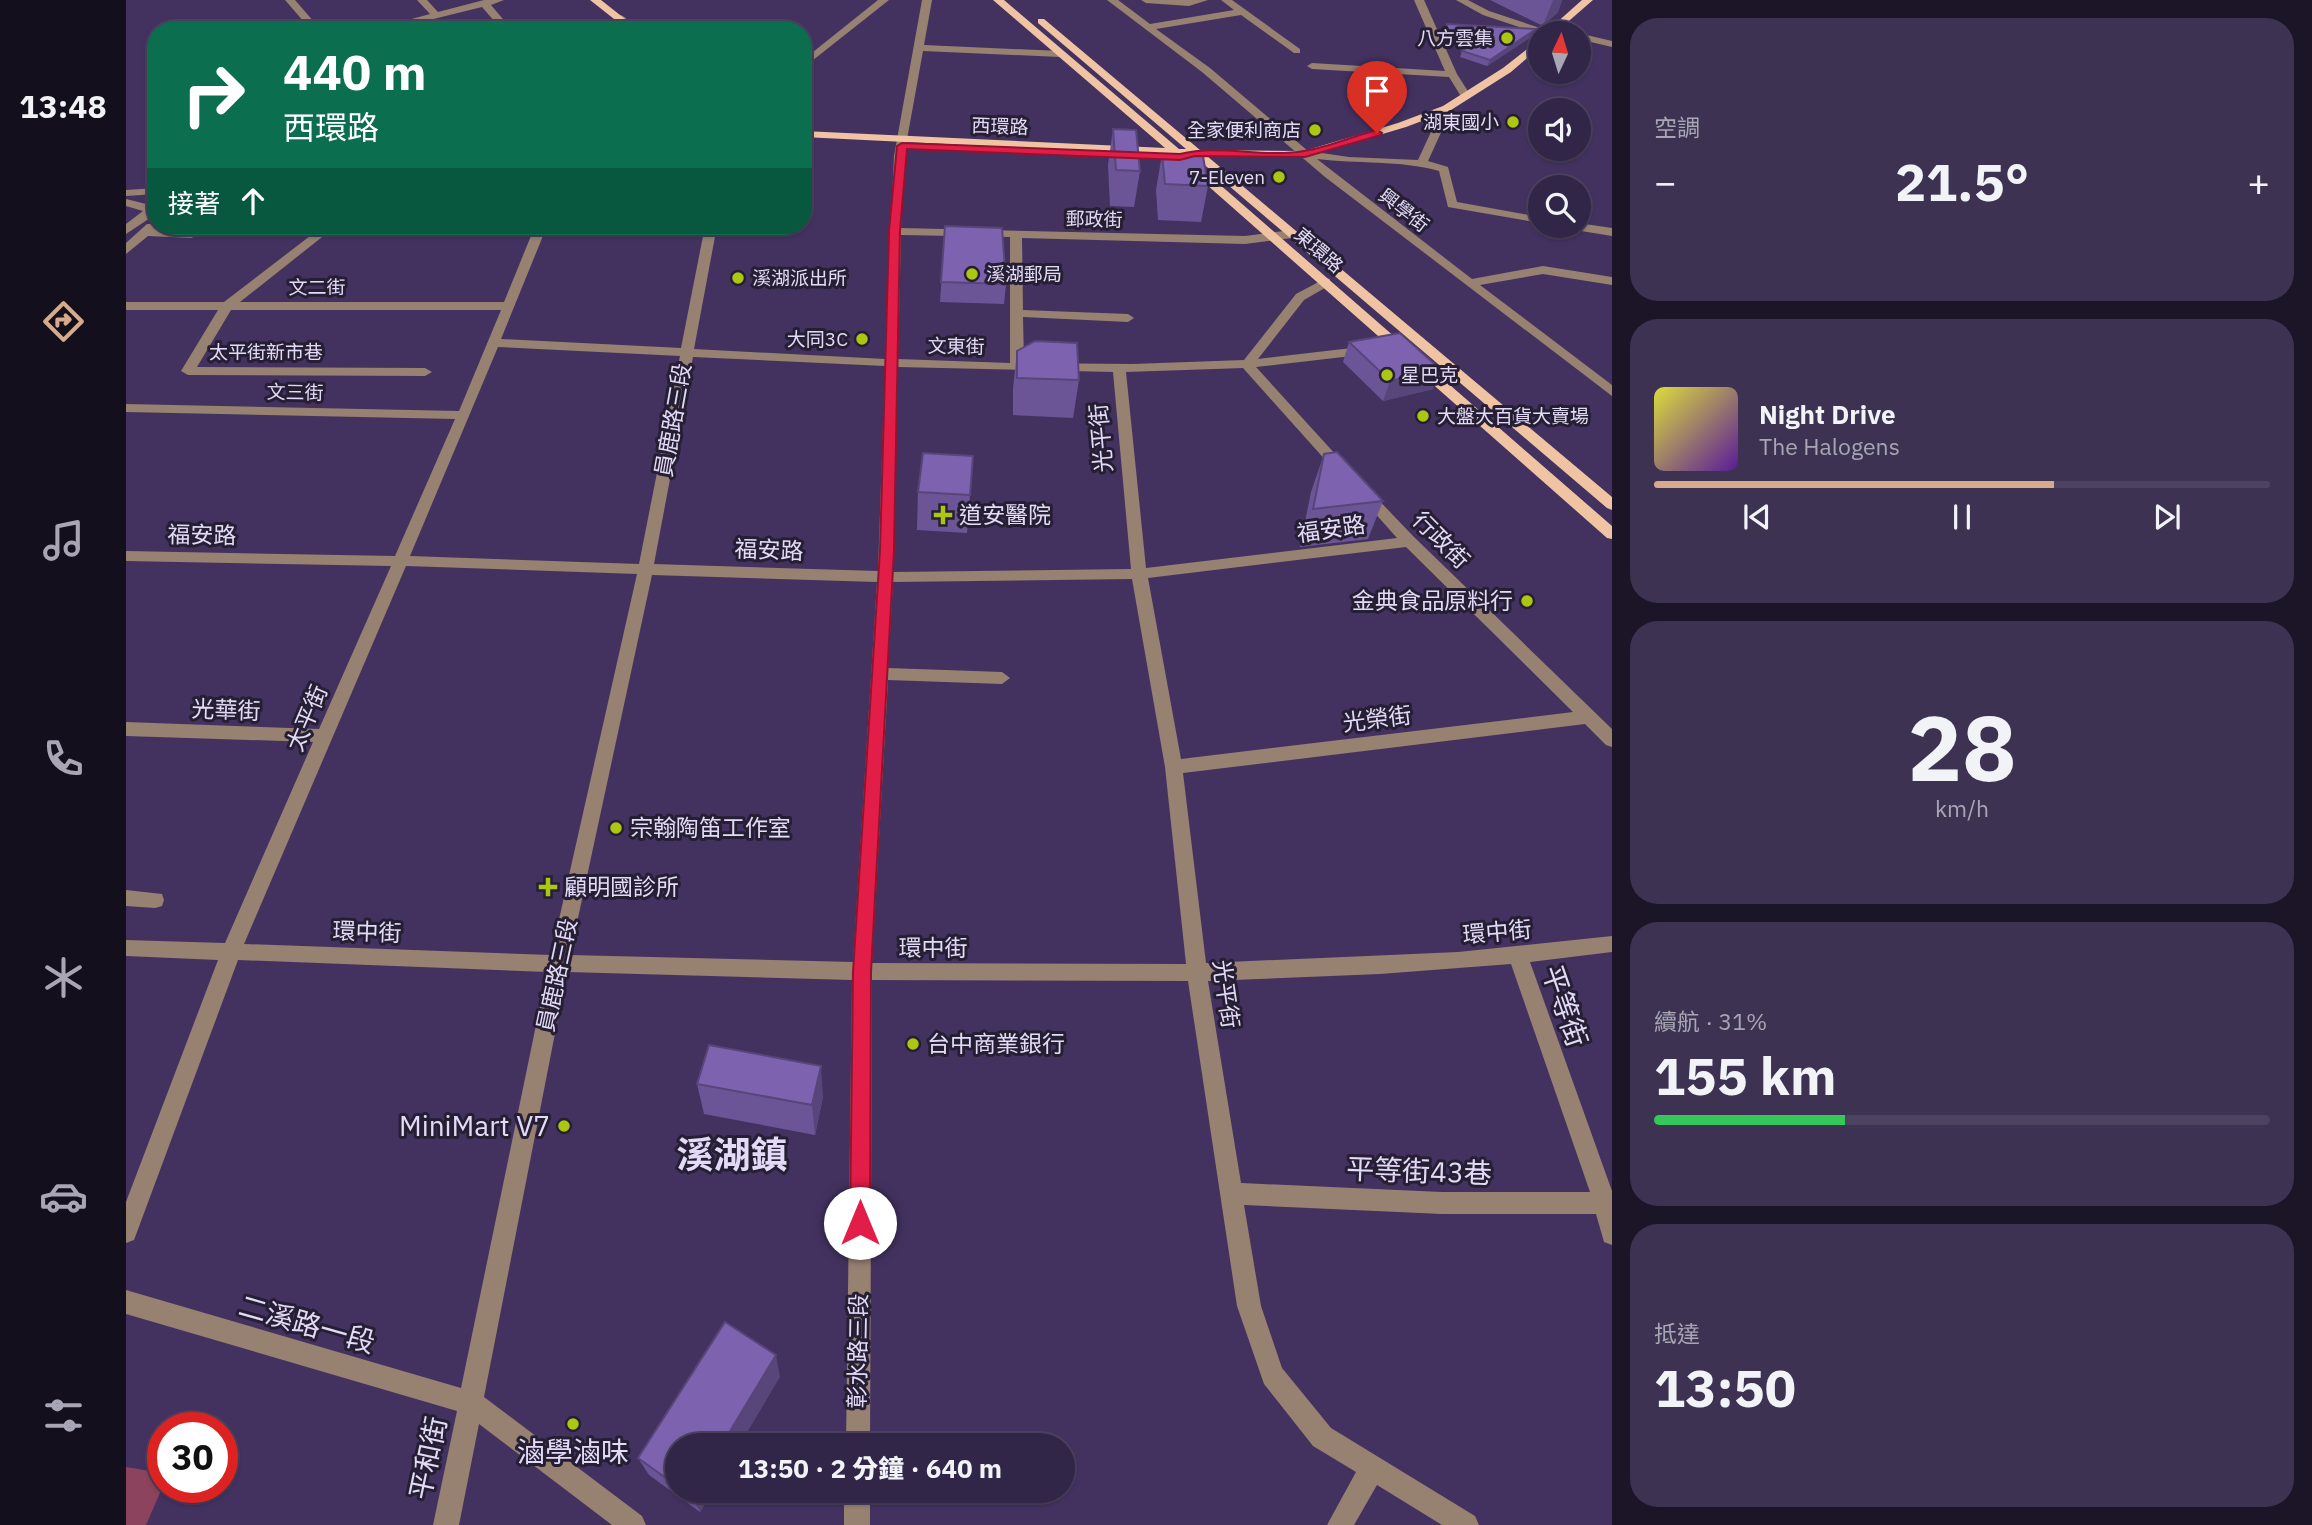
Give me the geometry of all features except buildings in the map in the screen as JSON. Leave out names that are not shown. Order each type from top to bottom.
[{"type":"main road","points":[[595,0],[624,21]]},
{"type":"main road","name":"東環路","points":[[998,0],[1276,238],[1612,534]]},
{"type":"main road","name":"東環路","points":[[1016,0],[1612,505]]},
{"type":"main road","points":[[1563,21],[1588,0]]},
{"type":"main road","name":"西環路","points":[[812,141],[1176,154],[1305,154],[1402,125],[1447,108],[1507,70],[1528,52]]},
{"type":"main road","name":"西環路","points":[[812,135],[903,143]]},
{"type":"street","points":[[291,0],[308,21]]},
{"type":"street","points":[[422,0],[436,15]]},
{"type":"street","points":[[412,21],[499,0]]},
{"type":"street","points":[[812,58],[884,0]]},
{"type":"street","name":"彰水路三段","points":[[858,1433],[862,972],[886,577],[895,231],[903,143],[927,0]]},
{"type":"street","name":"興學街","points":[[1112,0],[1206,70],[1305,154],[1468,283],[1612,391]]},
{"type":"street","points":[[1146,0],[1189,3],[1203,0]]},
{"type":"street","points":[[1226,0],[1297,51]]},
{"type":"street","points":[[1419,0],[1452,74],[1466,96]]},
{"type":"street","points":[[1461,0],[1486,13],[1528,25]]},
{"type":"street","points":[[484,3],[499,21]]},
{"type":"street","points":[[1148,27],[1242,12]]},
{"type":"street","points":[[1591,39],[1612,44]]},
{"type":"street","points":[[919,48],[1060,54]]},
{"type":"street","points":[[1312,66],[1452,74]]},
{"type":"street","points":[[1422,163],[1425,151],[1440,127],[1447,108]]},
{"type":"street","points":[[1305,154],[1349,160],[1422,163],[1444,169],[1452,205],[1528,218]]},
{"type":"street","points":[[126,193],[147,192]]},
{"type":"street","points":[[126,202],[147,207]]},
{"type":"street","points":[[126,230],[147,214]]},
{"type":"street","points":[[126,250],[147,229]]},
{"type":"street","points":[[1591,229],[1612,232]]},
{"type":"street","name":"郵政街","points":[[895,231],[1231,240],[1276,238],[1292,234]]},
{"type":"street","points":[[1016,234],[1017,367]]},
{"type":"street","name":"太平街新市巷","points":[[318,235],[227,306],[188,371],[425,372]]},
{"type":"street","name":"太平街","points":[[126,1232],[231,952],[464,415],[537,235]]},
{"type":"street","name":"員鹿路三段","points":[[471,1403],[559,963],[646,568],[709,235]]},
{"type":"street","points":[[1468,283],[1543,270],[1612,281]]},
{"type":"street","points":[[1247,365],[1300,297],[1326,282]]},
{"type":"street","name":"文二街","points":[[126,306],[508,306]]},
{"type":"street","points":[[1016,313],[1128,318]]},
{"type":"street","name":"文東街","points":[[492,342],[893,365],[1119,370],[1247,365],[1343,354],[1417,341]]},
{"type":"street","name":"行政街","points":[[1247,365],[1268,391],[1409,541],[1612,740]]},
{"type":"street","name":"光平街","points":[[1119,370],[1139,574],[1174,767],[1197,974],[1249,1306],[1273,1375],[1322,1437],[1466,1525]]},
{"type":"street","name":"文三街","points":[[126,408],[464,415]]},
{"type":"street","name":"福安路","points":[[126,556],[400,561],[886,577],[1139,574],[1409,541]]},
{"type":"street","points":[[880,674],[1002,678]]},
{"type":"street","name":"光榮街","points":[[1174,767],[1586,717]]},
{"type":"street","name":"光華街","points":[[126,729],[324,736]]},
{"type":"street","points":[[126,898],[155,900]]},
{"type":"street","name":"環中街","points":[[126,948],[862,972],[1197,974],[1518,956],[1612,944]]},
{"type":"street","name":"平等街","points":[[1518,956],[1605,1203],[1612,1234]]},
{"type":"street","name":"平等街43巷","points":[[1231,1193],[1442,1203],[1605,1203]]},
{"type":"street","name":"二溪路一段","points":[[126,1301],[471,1403]]},
{"type":"street","points":[[471,1403],[633,1525]]},
{"type":"street","name":"平和街","points":[[446,1525],[471,1403]]},
{"type":"street","points":[[1340,1525],[1373,1468]]},
{"type":"street","points":[[857,1503],[857,1525]]},
{"type":"shaded area","points":[[126,1467],[147,1470],[147,1503],[156,1503],[146,1525],[126,1525]]},
{"type":"place","name":"八方雲集","points":[[1507,38]]},
{"type":"place","name":"湖東國小","points":[[1513,122]]},
{"type":"place","name":"全家便利商店","points":[[1315,130]]},
{"type":"place","name":"7-Eleven","points":[[1279,177]]},
{"type":"place","name":"溪湖郵局","points":[[972,274]]},
{"type":"place","name":"溪湖派出所","points":[[738,278]]},
{"type":"place","name":"大同3C","points":[[862,339]]},
{"type":"place","name":"星巴克","points":[[1387,375]]},
{"type":"place","name":"大盤大百貨大賣場","points":[[1423,416]]},
{"type":"place","name":"道安醫院","points":[[943,515]]},
{"type":"place","name":"金典食品原料行","points":[[1527,601]]},
{"type":"place","name":"宗翰陶笛工作室","points":[[616,828]]},
{"type":"place","name":"顧明國診所","points":[[548,887]]},
{"type":"place","name":"台中商業銀行","points":[[913,1044]]},
{"type":"place","name":"MiniMart V7","points":[[564,1126]]},
{"type":"place","name":"滷學滷味","points":[[573,1424]]},
{"type":"district","name":"溪湖鎮","points":[[732,1155]]},
{"type":"route","points":[[860,1223],[862,972],[887,550],[895,231],[902,146],[1180,157],[1195,153],[1274,155],[1305,154],[1377,133]]}]
